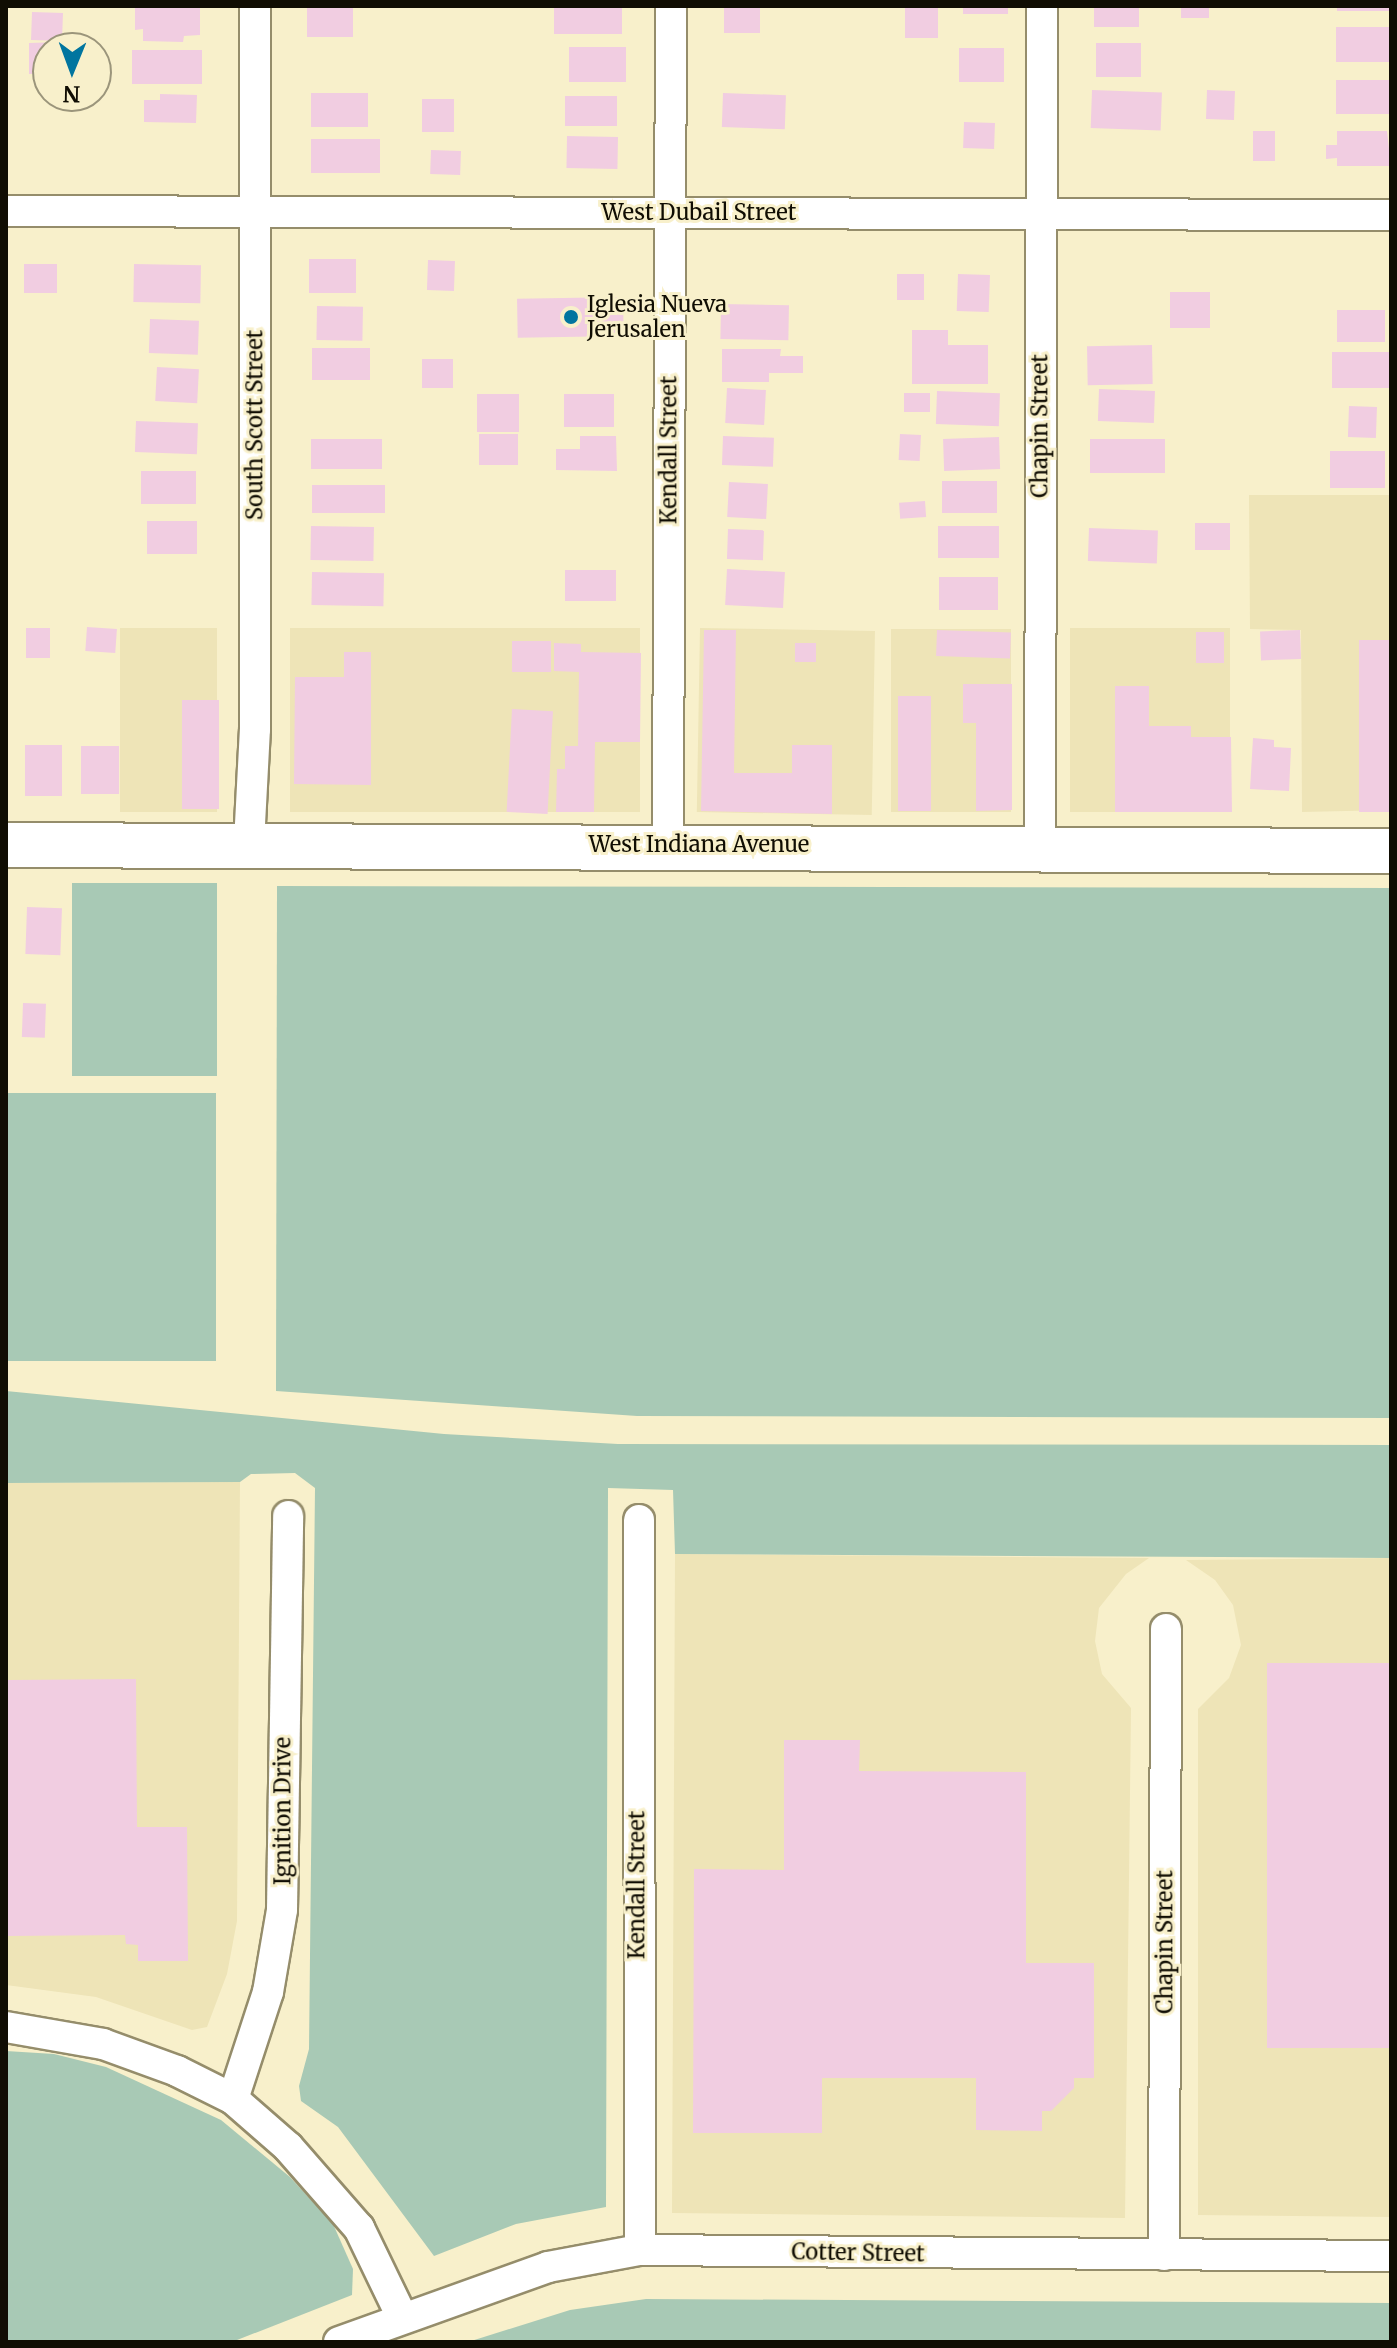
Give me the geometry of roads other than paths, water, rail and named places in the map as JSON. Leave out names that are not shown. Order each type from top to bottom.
[{"type":"street","name":"South Scott Street","points":[[249,843],[255,729],[255,6]]},
{"type":"street","name":"Kendall Street","points":[[668,846],[671,6]]},
{"type":"street","name":"Chapin Street","points":[[1040,847],[1042,6]]},
{"type":"street","name":"West Dubail Street","points":[[6,211],[1391,215]]},
{"type":"street","name":"West Indiana Avenue","points":[[6,845],[249,843],[1391,851]]},
{"type":"street","name":"Ignition Drive","points":[[233,2099],[268,1992],[282,1910],[288,1516]]},
{"type":"street","name":"Kendall Street","points":[[639,1520],[640,2250]]},
{"type":"street","name":"Chapin Street","points":[[1164,2255],[1166,1629]]},
{"type":"street","points":[[6,2027],[103,2044],[177,2071],[233,2099],[288,2147],[359,2228],[402,2317]]},
{"type":"street","name":"Cotter Street","points":[[339,2342],[548,2267],[640,2250],[1391,2256]]},
{"type":"place","name":"Iglesia Nueva Jerusalen","points":[[571,317]]}]
